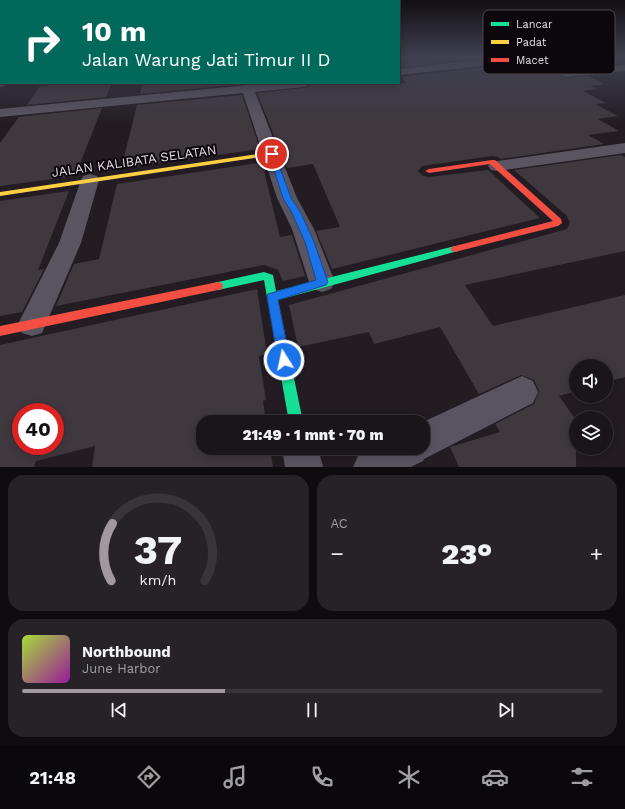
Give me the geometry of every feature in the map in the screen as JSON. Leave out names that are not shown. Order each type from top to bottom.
[{"type":"street","points":[[0,113],[294,84]]},
{"type":"street","points":[[248,89],[287,198],[310,242],[322,282]]},
{"type":"street","points":[[429,171],[625,148]]},
{"type":"street","name":"JALAN KALIBATA SELATAN","points":[[0,194],[272,154]]},
{"type":"street","points":[[272,297],[322,282],[558,223],[558,220],[495,164]]},
{"type":"street","points":[[32,324],[70,243],[90,180]]},
{"type":"street","points":[[0,331],[264,276],[269,278],[295,415]]},
{"type":"street","points":[[430,438],[522,392]]},
{"type":"street","points":[[301,455],[304,467]]},
{"type":"street","points":[[372,467],[396,455]]},
{"type":"building","points":[[402,79],[594,79],[604,84],[590,86],[598,89],[583,91],[606,103],[595,104],[618,116],[598,119],[619,131],[588,135],[604,144],[501,159],[492,156],[422,166],[418,171],[423,176],[429,177],[488,170],[540,218],[332,269],[316,231],[340,227],[313,164],[287,168],[257,93],[303,88],[308,87],[310,84],[406,83]]},
{"type":"building","points":[[63,84],[112,84],[106,97],[27,105],[40,86]]},
{"type":"building","points":[[153,84],[243,84],[140,94],[142,85]]},
{"type":"building","points":[[242,95],[260,149],[121,169],[137,105]]},
{"type":"building","points":[[102,108],[75,176],[0,186],[0,143],[19,117]]},
{"type":"building","points":[[621,155],[625,157],[625,251],[465,285],[493,326],[625,295],[625,377],[613,380],[613,359],[569,359],[569,393],[559,396],[570,411],[569,455],[576,455],[576,467],[459,467],[450,447],[500,432],[495,424],[534,404],[539,391],[534,380],[521,375],[479,394],[440,327],[374,344],[369,332],[298,347],[289,305],[567,229],[570,222],[566,215],[514,170]]},
{"type":"building","points":[[264,162],[267,170],[264,171],[280,237],[292,235],[305,276],[283,281],[278,270],[264,265],[56,306],[74,264],[99,259],[117,184]]},
{"type":"building","points":[[69,191],[38,270],[44,269],[22,312],[0,316],[0,201]]},
{"type":"building","points":[[257,289],[267,354],[259,356],[266,400],[263,401],[265,415],[196,415],[196,455],[271,455],[273,467],[92,467],[95,446],[64,454],[64,403],[12,403],[12,455],[60,455],[36,461],[34,467],[0,467],[0,345]]},
{"type":"traffic: fast","points":[[295,415],[272,297],[455,249]]},
{"type":"traffic: fast","points":[[218,286],[264,276],[269,278],[272,297]]},
{"type":"traffic: slow","points":[[0,194],[272,154]]},
{"type":"traffic: jam","points":[[429,171],[492,162],[558,221],[558,223],[455,249]]},
{"type":"traffic: jam","points":[[0,331],[218,286]]},
{"type":"route","points":[[272,154],[287,198],[310,242],[322,282],[272,297],[284,360]]}]
